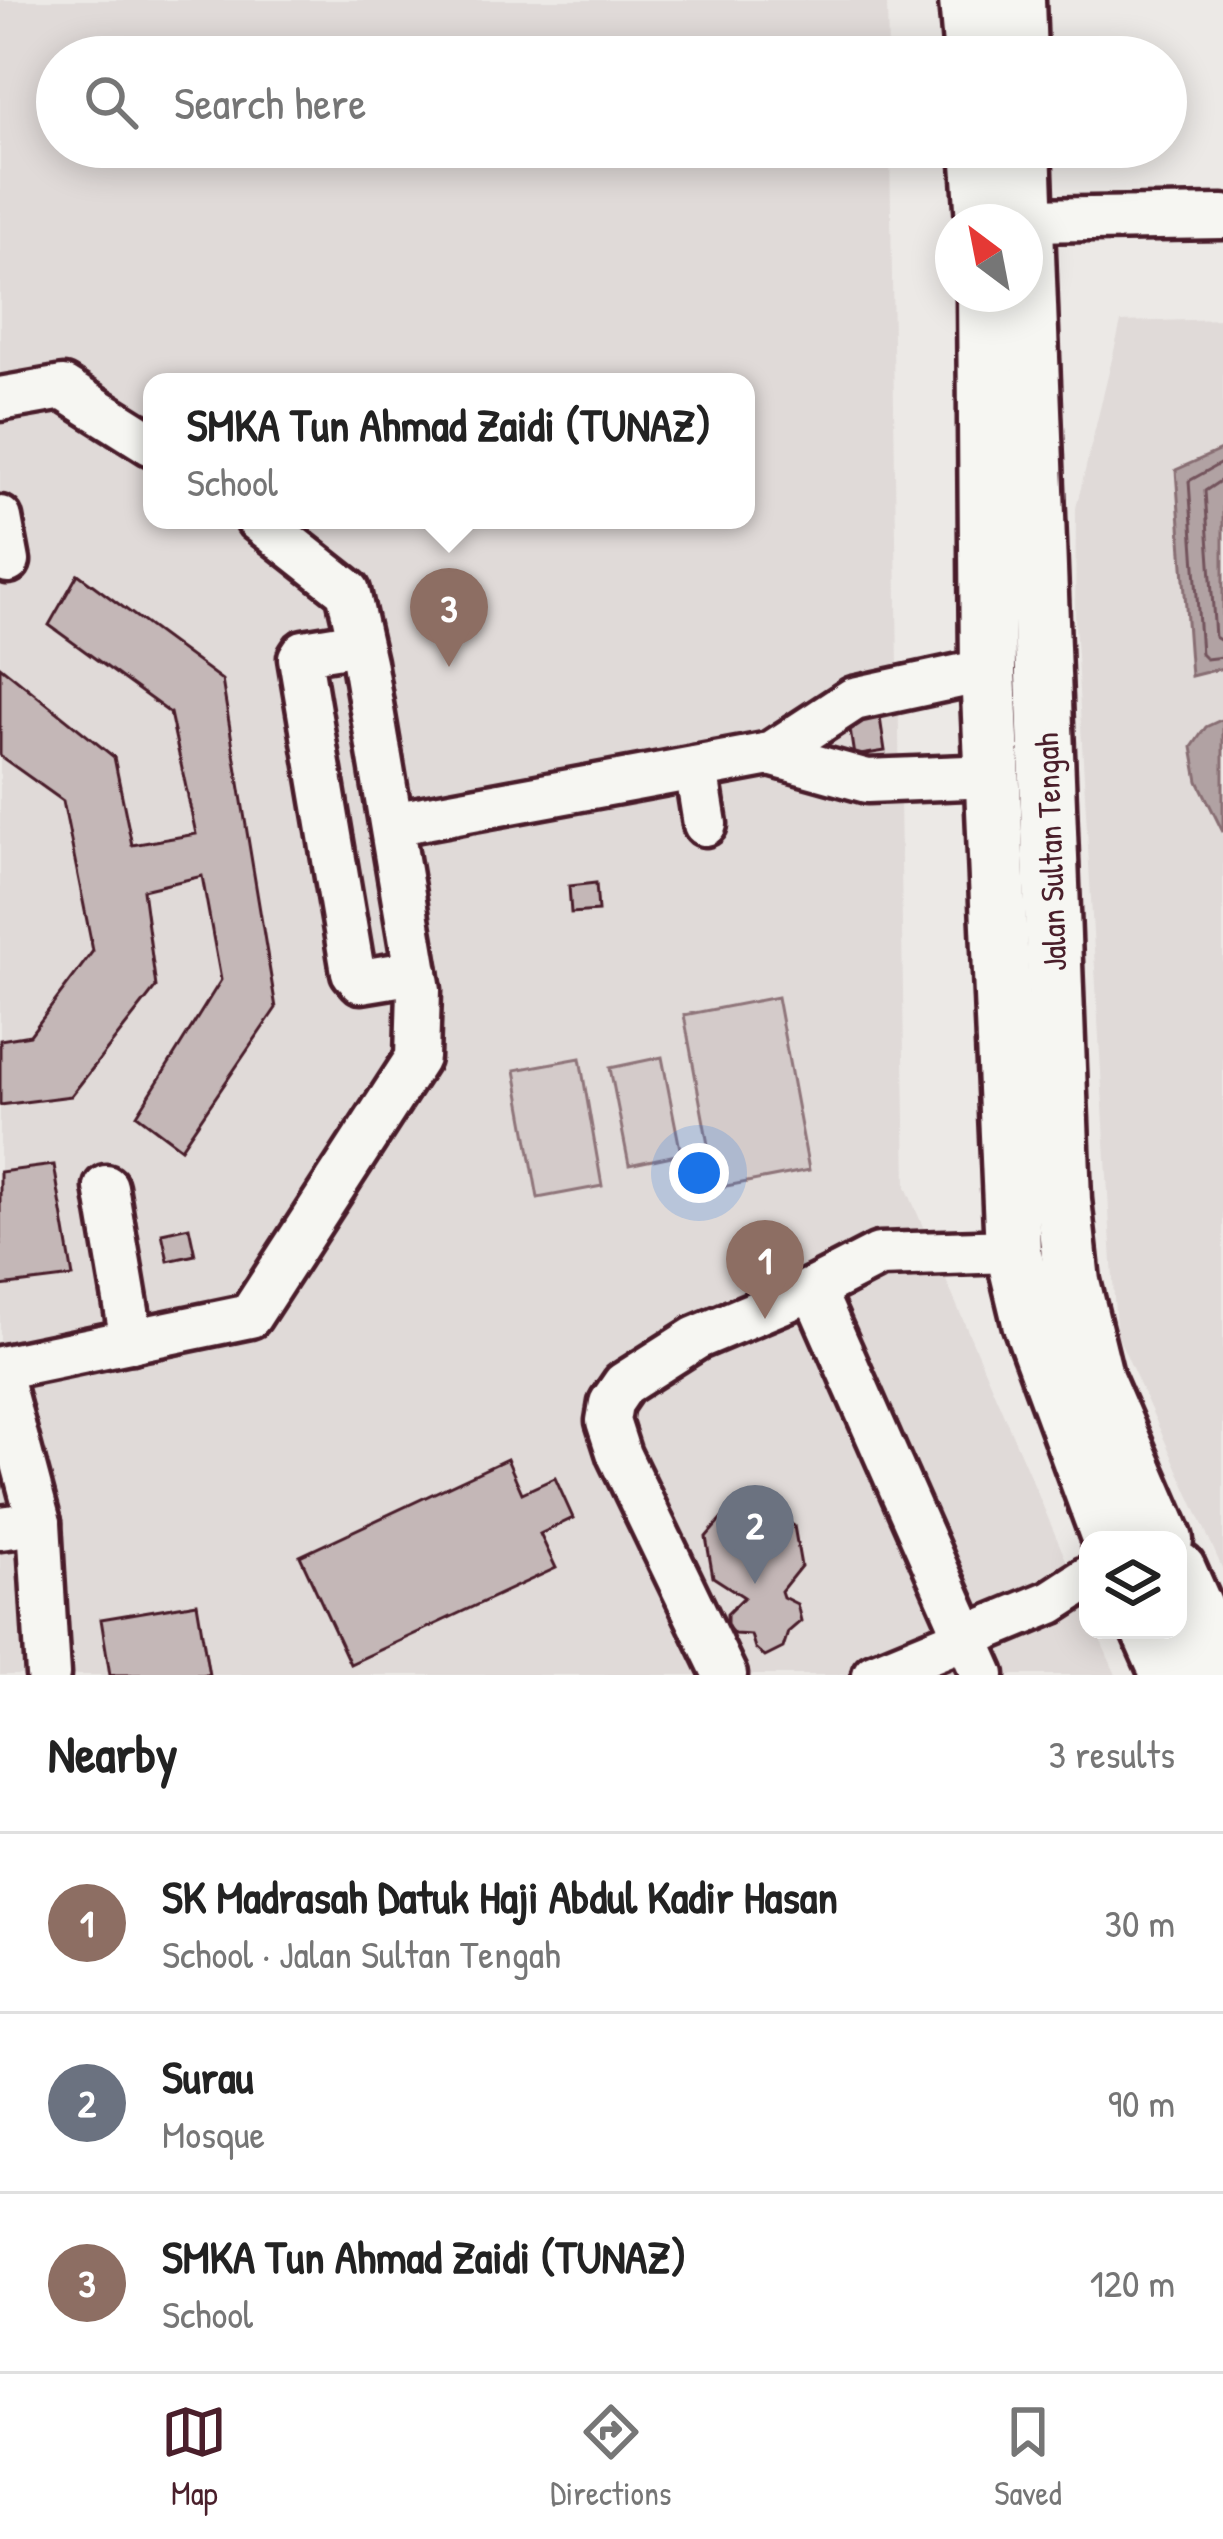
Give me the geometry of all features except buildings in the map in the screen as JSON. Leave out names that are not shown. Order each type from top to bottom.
[{"type":"main road","points":[[967,0],[970,36]]},
{"type":"main road","points":[[1017,0],[1018,36]]},
{"type":"main road","name":"Jalan Sultan Tengah","points":[[986,168],[999,204]]},
{"type":"main road","name":"Jalan Sultan Tengah","points":[[1009,204],[1018,168]]},
{"type":"main road","name":"Jalan Sultan Tengah","points":[[985,312],[988,670],[1013,1251],[1030,1322],[1107,1531]]},
{"type":"main road","name":"Jalan Sultan Tengah","points":[[1010,312],[1070,1262],[1096,1379],[1161,1531]]},
{"type":"main road","points":[[1187,1590],[1223,1671]]},
{"type":"main road","points":[[1153,1639],[1168,1675]]},
{"type":"lane","points":[[1043,220],[1223,217]]},
{"type":"lane","points":[[0,399],[64,388],[143,438]]},
{"type":"lane","points":[[0,518],[8,561]]},
{"type":"lane","points":[[48,1675],[20,1525],[0,1372],[250,1316],[417,1058],[416,972],[347,591],[268,529]]},
{"type":"lane","points":[[358,643],[304,652],[300,658],[353,973],[361,981],[373,981],[416,972]]},
{"type":"lane","points":[[392,824],[770,754],[854,699],[988,670]]},
{"type":"lane","points":[[770,754],[867,781],[992,776]]},
{"type":"lane","points":[[696,768],[705,824]]},
{"type":"lane","points":[[106,1187],[131,1341]]},
{"type":"lane","points":[[725,1675],[620,1455],[608,1421],[611,1403],[624,1384],[696,1338],[813,1289],[879,1255],[1013,1251]]},
{"type":"lane","points":[[813,1289],[983,1675]]},
{"type":"lane","points":[[874,1675],[1051,1602],[1079,1584]]},
{"type":"shaded area","points":[[0,0],[887,0],[888,36],[36,36],[36,168],[890,168],[906,1187],[1079,1590],[1079,1639],[1100,1639],[1116,1675],[0,1675]]},
{"type":"shaded area","points":[[1223,319],[1223,1570],[1116,1332],[1075,622],[1076,508],[1121,322]]},
{"type":"shaded area","points":[[777,997],[809,1170],[716,1188],[684,1015]]},
{"type":"shaded area","points":[[662,1057],[681,1154],[629,1165],[610,1068]]},
{"type":"shaded area","points":[[580,1058],[602,1186],[538,1198],[515,1070]]},
{"type":"water","points":[[1223,449],[1223,668],[1191,676],[1176,470]]},
{"type":"water","points":[[1223,719],[1223,832],[1198,781],[1192,747],[1206,727]]},
{"type":"place","name":"SMKA Tun Ahmad Zaidi (TUNAZ)","points":[[449,667]]},
{"type":"place","name":"SK Madrasah Datuk Haji Abdul Kadir Hasan","points":[[765,1319]]},
{"type":"place","name":"Surau","points":[[755,1584]]}]
